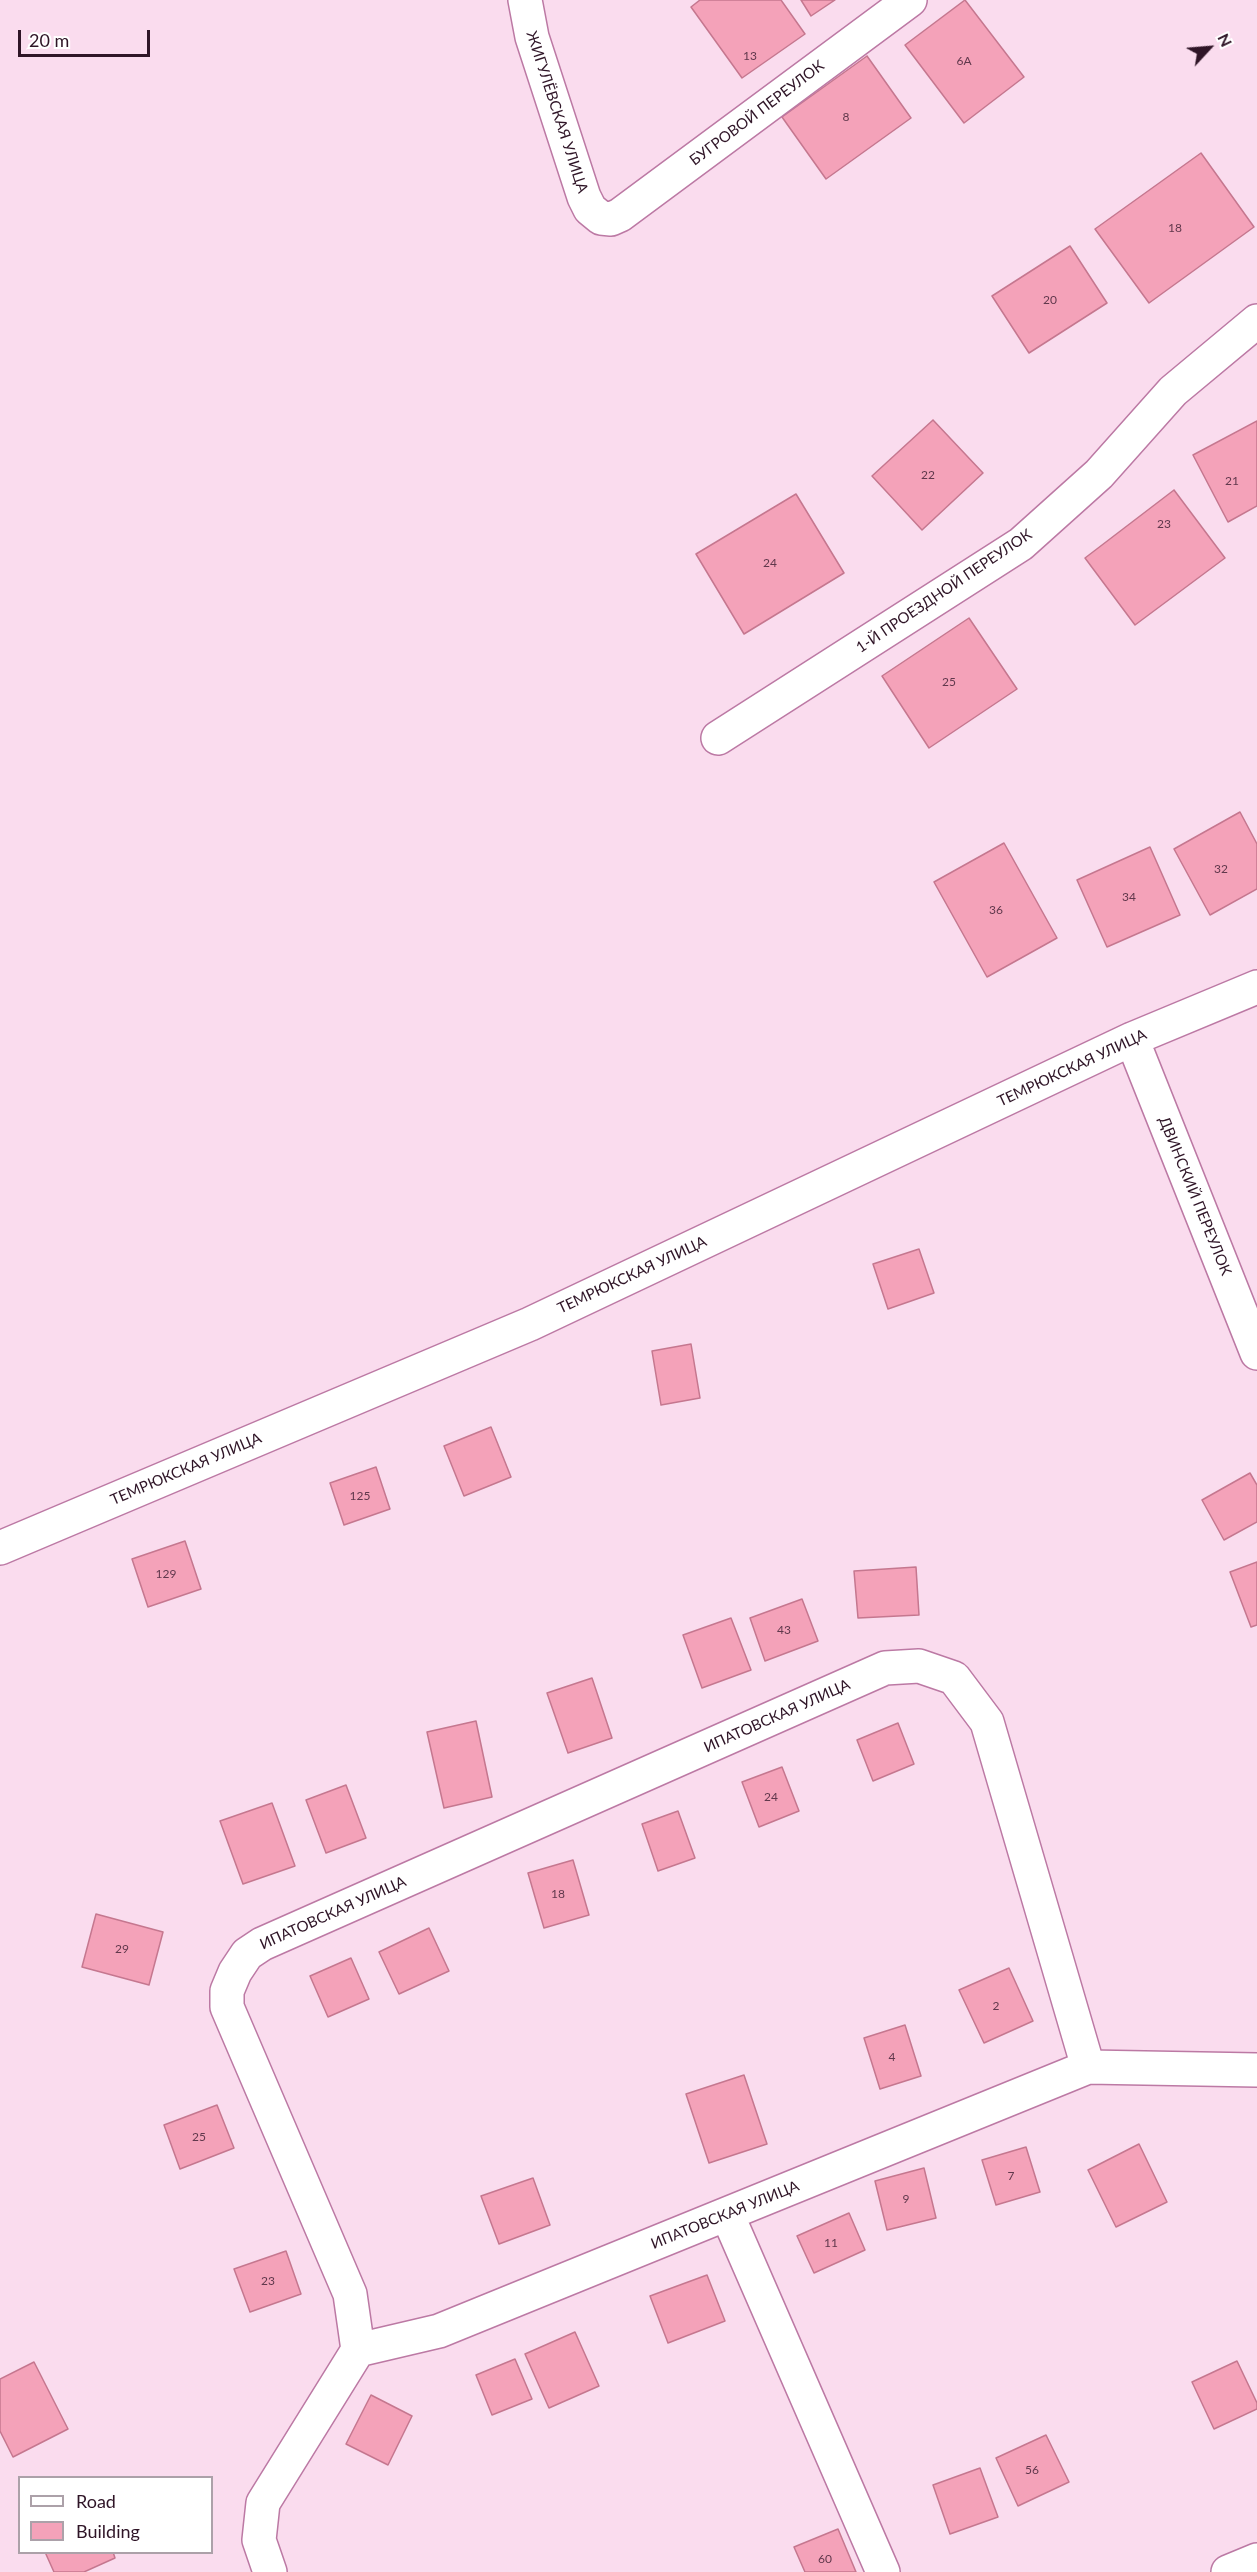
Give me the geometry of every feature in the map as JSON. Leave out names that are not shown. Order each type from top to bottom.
[{"type":"street","name":"ЖИГУЛЁВСКАЯ УЛИЦА","points":[[525,0],[532,37],[584,197],[590,209],[602,218]]},
{"type":"street","name":"БУГРОВОЙ ПЕРЕУЛОК","points":[[602,218],[611,219],[620,215],[910,0]]},
{"type":"street","name":"1-Й ПРОЕЗДНОЙ ПЕРЕУЛОК","points":[[718,738],[1021,544],[1098,474],[1173,391],[1257,321]]},
{"type":"street","name":"ТЕМРЮКСКАЯ УЛИЦА","points":[[0,1548],[530,1324],[1132,1039],[1257,987]]},
{"type":"street","name":"ДВИНСКИЙ ПЕРЕУЛОК","points":[[1132,1039],[1257,1353]]},
{"type":"street","name":"ИПАТОВСКАЯ УЛИЦА","points":[[1088,2067],[987,1722],[954,1678],[920,1666],[885,1668],[273,1939],[247,1954],[227,1990],[227,2007],[350,2294],[358,2350],[440,2331],[1088,2067],[1257,2070]]},
{"type":"street","points":[[727,2214],[883,2572]]},
{"type":"street","points":[[270,2572],[259,2540],[263,2503],[358,2350]]},
{"type":"street","points":[[1228,2572],[1257,2560]]},
{"type":"building","points":[[700,0],[781,0],[805,34],[742,78],[691,7]]},
{"type":"building","points":[[801,0],[835,0],[811,16]]},
{"type":"building","points":[[965,0],[1024,77],[964,123],[905,45]]},
{"type":"building","points":[[867,56],[911,118],[826,179],[782,117]]},
{"type":"building","points":[[1201,153],[1254,227],[1149,303],[1095,229]]},
{"type":"building","points":[[1070,246],[1107,303],[1029,353],[992,296]]},
{"type":"building","points":[[933,420],[983,473],[922,530],[872,476]]},
{"type":"building","points":[[1257,421],[1257,506],[1228,522],[1193,455]]},
{"type":"building","points":[[1174,490],[1225,558],[1135,625],[1085,558]]},
{"type":"building","points":[[796,494],[844,573],[744,634],[696,554]]},
{"type":"building","points":[[969,618],[1017,689],[929,748],[882,676]]},
{"type":"building","points":[[1240,812],[1257,844],[1257,889],[1210,915],[1174,849]]},
{"type":"building","points":[[1004,843],[1057,938],[987,977],[934,882]]},
{"type":"building","points":[[1150,847],[1180,915],[1107,947],[1077,880]]},
{"type":"building","points":[[919,1249],[934,1293],[888,1309],[873,1264]]},
{"type":"building","points":[[691,1344],[700,1398],[661,1405],[652,1351]]},
{"type":"building","points":[[491,1427],[511,1477],[464,1496],[444,1446]]},
{"type":"building","points":[[376,1467],[390,1509],[344,1525],[330,1483]]},
{"type":"building","points":[[1250,1473],[1257,1485],[1257,1522],[1224,1540],[1202,1500]]},
{"type":"building","points":[[185,1541],[201,1589],[148,1607],[132,1559]]},
{"type":"building","points":[[1257,1562],[1257,1625],[1251,1627],[1230,1572]]},
{"type":"building","points":[[916,1567],[919,1615],[858,1618],[854,1571]]},
{"type":"building","points":[[802,1599],[818,1641],[765,1661],[750,1618]]},
{"type":"building","points":[[731,1618],[751,1670],[702,1688],[683,1635]]},
{"type":"building","points":[[592,1678],[612,1738],[568,1753],[547,1693]]},
{"type":"building","points":[[476,1721],[492,1797],[444,1808],[427,1732]]},
{"type":"building","points":[[898,1723],[914,1764],[873,1781],[857,1740]]},
{"type":"building","points":[[782,1767],[799,1811],[759,1827],[742,1782]]},
{"type":"building","points":[[346,1785],[366,1838],[326,1853],[306,1800]]},
{"type":"building","points":[[272,1803],[295,1866],[243,1884],[220,1821]]},
{"type":"building","points":[[678,1811],[695,1858],[658,1871],[642,1824]]},
{"type":"building","points":[[573,1860],[589,1915],[544,1928],[528,1873]]},
{"type":"building","points":[[96,1914],[163,1932],[149,1985],[82,1967]]},
{"type":"building","points":[[429,1928],[449,1971],[399,1994],[379,1952]]},
{"type":"building","points":[[351,1958],[369,1999],[328,2017],[310,1976]]},
{"type":"building","points":[[1009,1968],[1033,2021],[984,2043],[959,1990]]},
{"type":"building","points":[[905,2025],[921,2076],[880,2089],[864,2038]]},
{"type":"building","points":[[744,2075],[767,2144],[709,2163],[686,2094]]},
{"type":"building","points":[[217,2105],[234,2148],[180,2169],[164,2125]]},
{"type":"building","points":[[1139,2144],[1167,2202],[1116,2227],[1088,2170]]},
{"type":"building","points":[[1026,2147],[1040,2192],[996,2205],[982,2160]]},
{"type":"building","points":[[924,2168],[936,2218],[887,2230],[875,2181]]},
{"type":"building","points":[[533,2178],[550,2225],[499,2244],[481,2196]]},
{"type":"building","points":[[849,2213],[865,2250],[814,2273],[797,2236]]},
{"type":"building","points":[[286,2251],[301,2294],[250,2312],[234,2269]]},
{"type":"building","points":[[707,2275],[725,2321],[668,2343],[650,2296]]},
{"type":"building","points":[[575,2332],[599,2386],[549,2408],[525,2354]]},
{"type":"building","points":[[515,2359],[532,2399],[492,2415],[476,2375]]},
{"type":"building","points":[[1237,2361],[1257,2403],[1257,2409],[1214,2429],[1192,2382]]},
{"type":"building","points":[[34,2362],[68,2429],[13,2457],[0,2431],[0,2379]]},
{"type":"building","points":[[371,2395],[412,2416],[388,2465],[346,2444]]},
{"type":"building","points":[[1046,2435],[1069,2482],[1018,2506],[996,2458]]},
{"type":"building","points":[[980,2468],[998,2517],[950,2534],[933,2485]]},
{"type":"building","points":[[838,2529],[856,2572],[805,2572],[794,2547]]},
{"type":"building","points":[[46,2554],[114,2554],[115,2558],[84,2572],[54,2572]]}]
